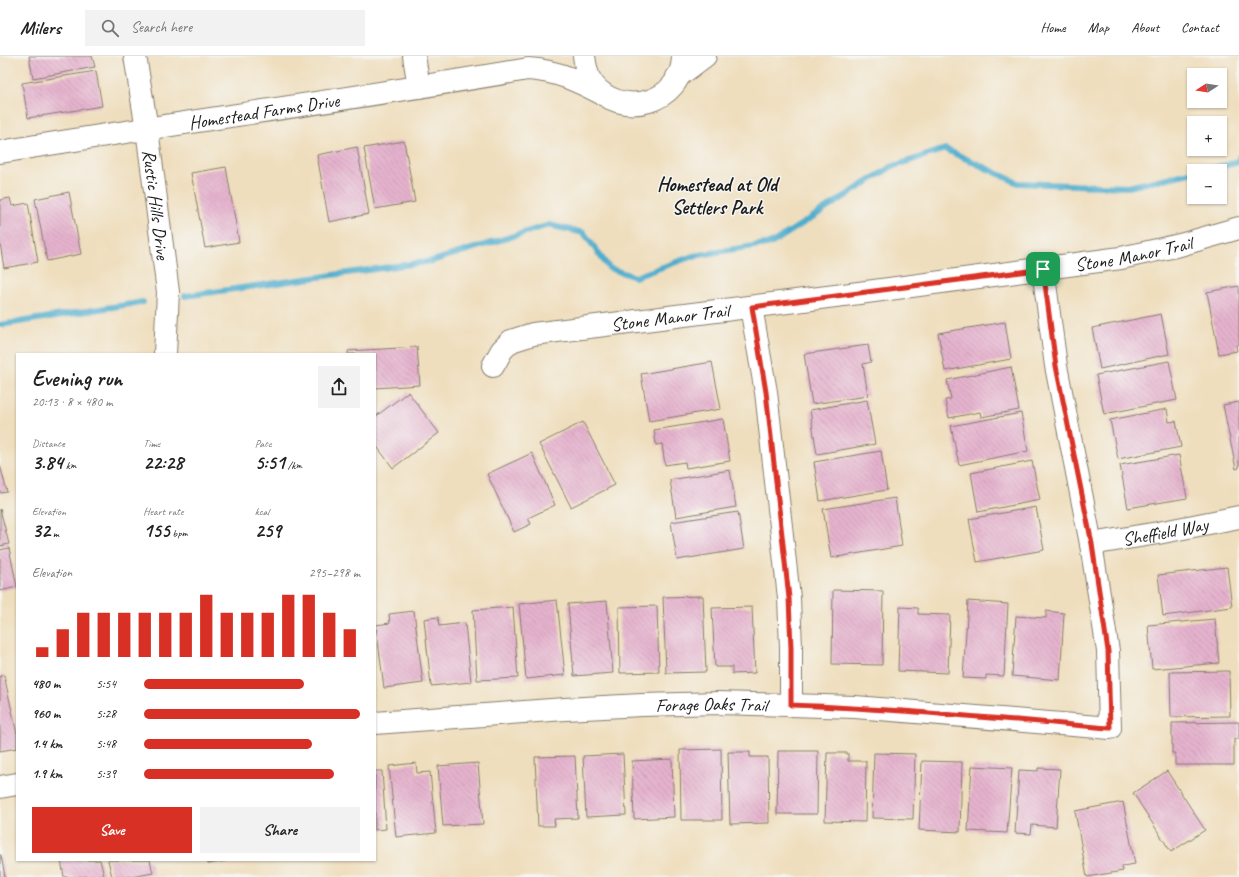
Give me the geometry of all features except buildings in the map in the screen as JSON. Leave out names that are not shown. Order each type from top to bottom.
[{"type":"street","name":"Rustic Hills Drive","points":[[135,56],[147,129],[168,292],[165,353]]},
{"type":"street","points":[[414,56],[419,88]]},
{"type":"street","name":"Homestead Farms Drive","points":[[528,69],[546,56]]},
{"type":"street","name":"Homestead Farms Drive","points":[[584,56],[585,66],[591,82],[603,94]]},
{"type":"street","name":"Homestead Farms Drive","points":[[678,77],[683,56]]},
{"type":"street","name":"Homestead Farms Drive","points":[[0,152],[419,88],[528,69],[546,70],[559,74],[585,85],[618,102],[636,104],[652,100],[667,91],[678,77],[705,56]]},
{"type":"street","name":"Stone Manor Trail","points":[[493,366],[502,350],[510,341],[533,334],[752,307],[1121,258],[1180,245],[1239,228]]},
{"type":"street","name":"Forage Oaks Trail","points":[[376,724],[642,705],[720,703],[855,707],[1110,728],[1108,651],[1092,544],[1056,366],[1043,269]]},
{"type":"street","points":[[752,307],[766,392],[789,598],[791,705]]},
{"type":"street","name":"Sheffield Way","points":[[1092,544],[1239,517]]},
{"type":"street","points":[[0,787],[16,784]]},
{"type":"waterway","points":[[185,296],[432,261],[549,225],[584,233],[609,268],[635,277],[693,256],[772,243],[891,167],[945,149],[1018,183],[1128,187],[1187,174]]},
{"type":"waterway","points":[[1227,165],[1236,163],[1239,158]]},
{"type":"waterway","points":[[0,325],[143,302]]},
{"type":"district","name":"Homestead at Old Settlers Park","points":[[717,196]]},
{"type":"route","points":[[1043,269],[1056,366],[1092,544],[1108,651],[1110,728],[855,707],[791,705],[789,598],[766,392],[752,307],[1043,269]]}]
